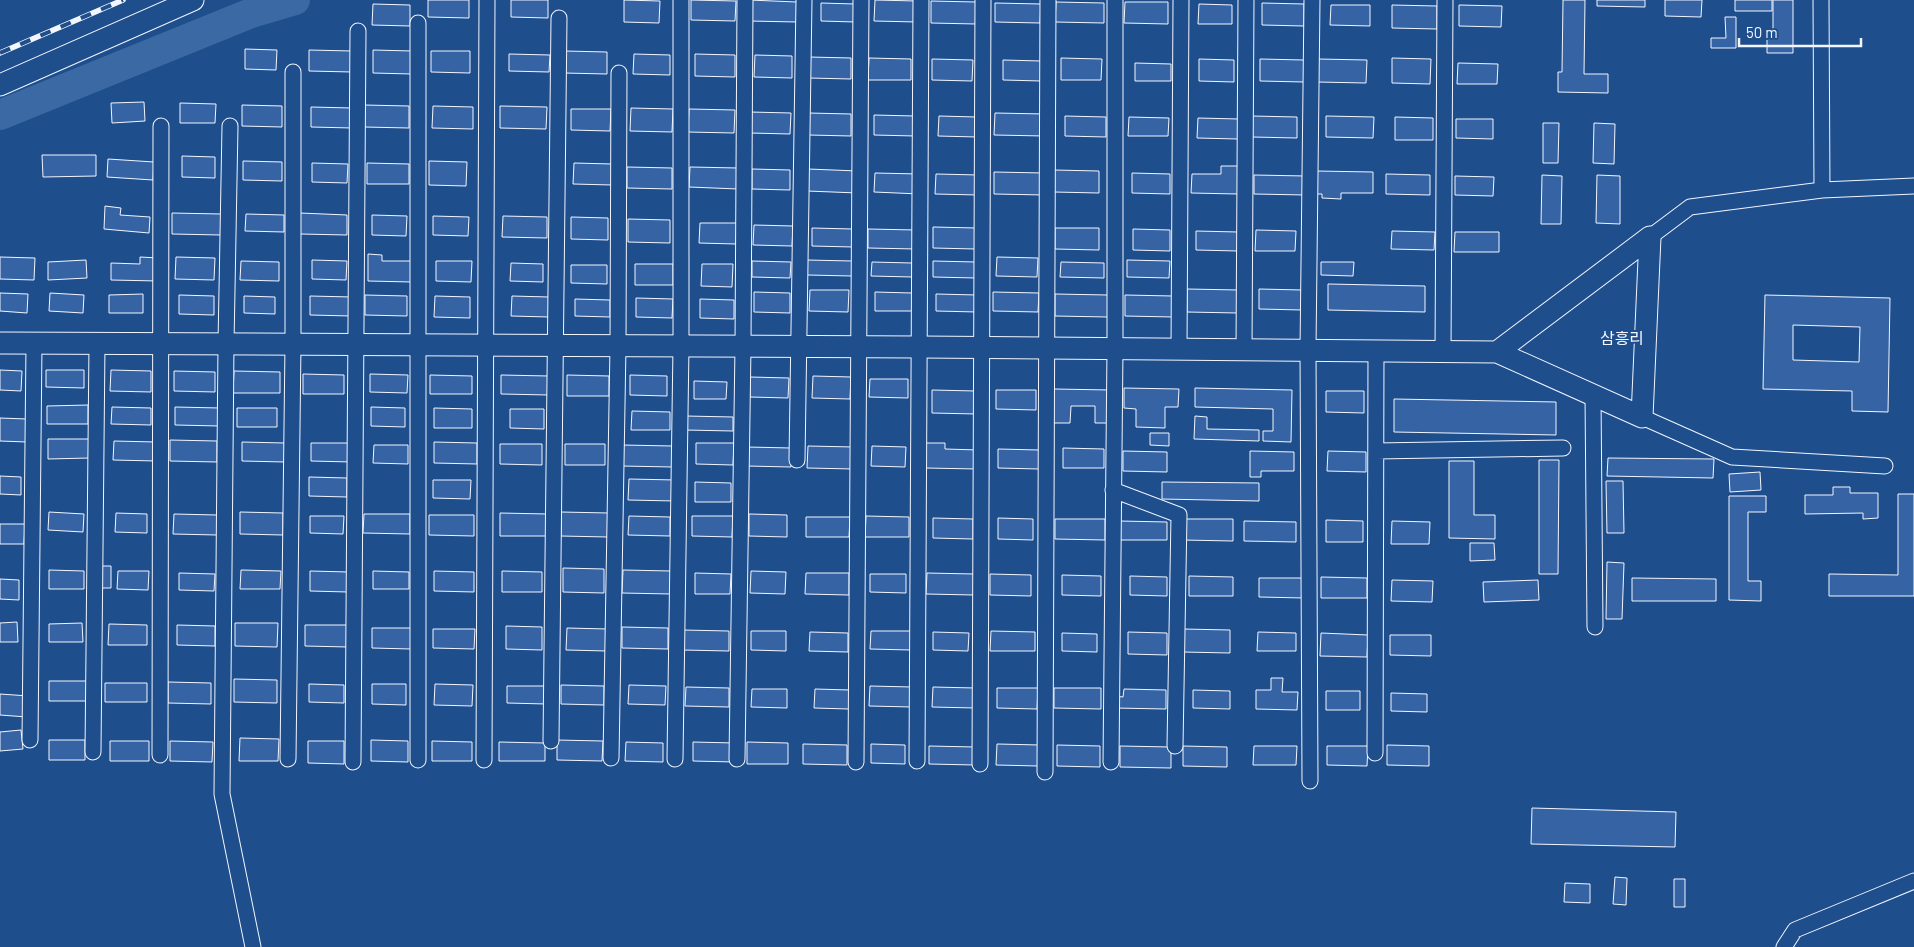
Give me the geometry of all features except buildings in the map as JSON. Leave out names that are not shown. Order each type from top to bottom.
[{"type":"street","points":[[0,85],[193,0]]},
{"type":"street","points":[[484,760],[487,0]]},
{"type":"street","points":[[675,759],[681,346],[681,0]]},
{"type":"street","points":[[737,759],[743,346],[744,0]]},
{"type":"street","points":[[797,460],[804,0]]},
{"type":"street","points":[[856,762],[861,0]]},
{"type":"street","points":[[916,761],[922,139],[921,0]]},
{"type":"street","points":[[980,764],[983,0]]},
{"type":"street","points":[[1045,772],[1048,0]]},
{"type":"street","points":[[1111,762],[1115,348],[1115,0]]},
{"type":"street","points":[[1179,349],[1181,0]]},
{"type":"street","points":[[1244,350],[1246,0]]},
{"type":"street","points":[[1310,781],[1308,350],[1312,0]]},
{"type":"street","points":[[1443,352],[1445,0]]},
{"type":"street","points":[[1821,0],[1822,190]]},
{"type":"street","points":[[551,741],[559,18]]},
{"type":"street","points":[[418,23],[418,760]]},
{"type":"street","points":[[353,762],[358,31]]},
{"type":"street","points":[[288,759],[293,72]]},
{"type":"street","points":[[611,758],[618,346],[619,73]]},
{"type":"street","points":[[160,755],[161,126]]},
{"type":"street","points":[[230,126],[222,794],[253,947]]},
{"type":"street","points":[[1498,352],[1690,207],[1822,190],[1914,186]]},
{"type":"street","points":[[1642,417],[1650,237]]},
{"type":"street","points":[[0,343],[859,346],[1498,352],[1732,457],[1886,466]]},
{"type":"street","points":[[30,740],[34,344]]},
{"type":"street","points":[[93,752],[97,344]]},
{"type":"street","points":[[1375,753],[1376,351]]},
{"type":"street","points":[[1592,395],[1595,627]]},
{"type":"street","points":[[1376,451],[1563,448]]},
{"type":"street","points":[[1113,490],[1179,515],[1175,746]]},
{"type":"street","points":[[1784,947],[1795,930],[1914,881]]},
{"type":"waterway","points":[[0,115],[251,13],[295,0]]},
{"type":"railway","points":[[0,53],[123,0]]},
{"type":"district","name":"삼흥리","points":[[1622,338]]}]
